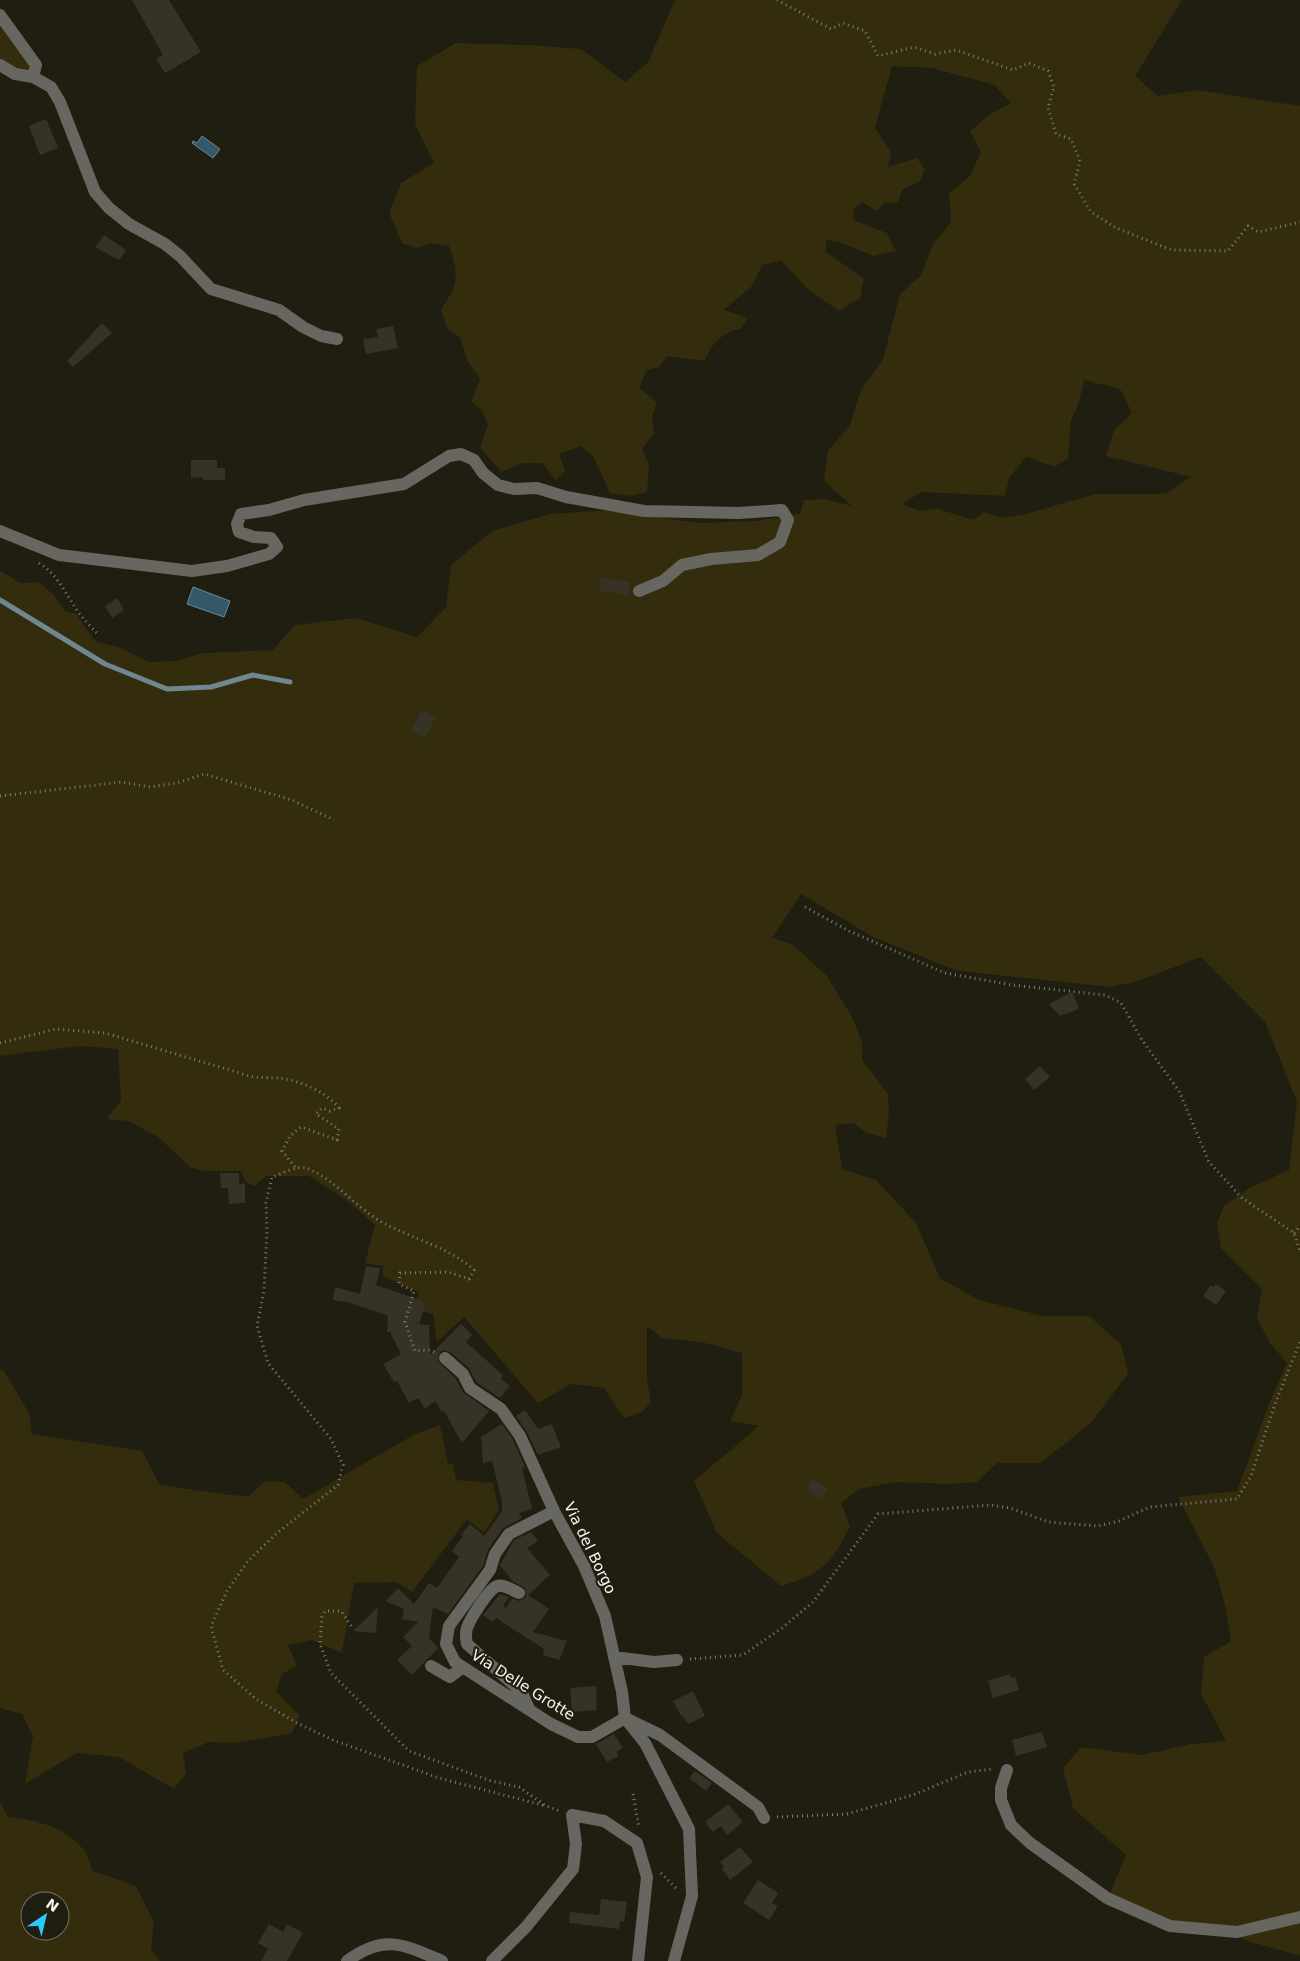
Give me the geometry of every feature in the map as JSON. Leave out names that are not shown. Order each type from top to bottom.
[{"type":"street","points":[[0,16],[36,66],[34,77]]},
{"type":"street","points":[[0,65],[15,74],[34,77],[51,87],[60,102],[95,192],[108,208],[129,224],[173,250],[211,289],[279,310],[303,327],[321,336],[337,339]]},
{"type":"street","points":[[0,531],[59,555],[192,570],[227,566],[269,554],[277,547],[271,538],[254,537],[239,532],[237,524],[241,514],[269,510],[304,500],[404,484],[449,456],[461,454],[474,460],[483,474],[498,485],[514,489],[536,488],[566,497],[644,511],[739,513],[782,510],[788,520],[780,542],[758,555],[711,559],[682,565],[663,581],[639,591]]},
{"type":"street","name":"Via del Borgo","points":[[445,1358],[463,1374],[470,1388],[501,1409],[520,1436],[554,1511],[591,1583],[609,1630],[625,1718],[645,1743],[689,1829],[692,1896],[674,1961]]},
{"type":"street","name":"Via Delle Grotte","points":[[554,1511],[508,1534],[495,1554],[490,1570],[449,1626],[446,1635],[449,1654],[463,1667],[551,1724],[578,1736],[592,1738],[625,1718]]},
{"type":"street","points":[[519,1593],[504,1586],[498,1586],[491,1590],[467,1628],[466,1638],[467,1644],[523,1695],[529,1709]]},
{"type":"street","points":[[614,1657],[654,1662],[677,1660]]},
{"type":"street","points":[[431,1666],[450,1677],[463,1667]]},
{"type":"street","points":[[625,1718],[660,1735],[758,1807],[764,1818]]},
{"type":"street","points":[[1007,1770],[1001,1788],[1001,1800],[1010,1825],[1030,1843],[1107,1898],[1170,1926],[1237,1932],[1300,1917]]},
{"type":"street","points":[[492,1961],[526,1927],[573,1869],[576,1844],[572,1816],[604,1821],[637,1843],[647,1877],[638,1961]]},
{"type":"street","points":[[346,1961],[378,1944],[392,1943],[442,1961]]},
{"type":"path","points":[[777,0],[831,29],[843,22],[864,31],[878,56],[914,47],[935,54],[956,50],[1014,70],[1029,63],[1048,70],[1054,87],[1048,108],[1056,134],[1071,138],[1080,161],[1074,184],[1091,212],[1116,228],[1172,250],[1228,251],[1248,226],[1258,232],[1300,222]]},
{"type":"path","points":[[32,559],[47,568],[61,584],[79,614],[97,633]]},
{"type":"path","points":[[0,796],[122,782],[150,787],[177,783],[204,774],[292,800],[334,820]]},
{"type":"path","points":[[805,907],[849,931],[945,973],[1012,985],[1105,995],[1120,1003],[1142,1040],[1179,1091],[1209,1162],[1242,1198],[1294,1233],[1300,1250]]},
{"type":"path","points":[[0,1043],[56,1029],[105,1033],[252,1078],[280,1078],[308,1086],[326,1094],[339,1108],[330,1111],[322,1108],[316,1114],[339,1129],[337,1140],[301,1127],[290,1136],[282,1151],[296,1168]]},
{"type":"path","points":[[445,1358],[430,1350],[415,1351],[405,1322],[414,1291],[399,1284],[400,1273],[448,1272],[469,1279],[474,1270],[464,1261],[448,1252],[378,1220],[351,1197],[307,1168],[296,1168],[272,1178],[266,1203],[267,1230],[264,1291],[257,1326],[268,1363],[331,1439],[343,1465],[338,1485],[277,1533],[260,1549],[248,1561],[227,1591],[211,1626],[223,1670],[256,1699],[333,1740],[439,1778],[546,1806],[572,1816]]},
{"type":"path","points":[[1294,1233],[1300,1226]]},
{"type":"path","points":[[677,1660],[743,1655],[782,1628],[813,1602],[878,1514],[991,1506],[1010,1508],[1048,1522],[1098,1526],[1119,1521],[1150,1507],[1237,1499],[1251,1476],[1275,1404],[1300,1342]]},
{"type":"path","points":[[351,1626],[340,1611],[325,1611],[322,1617],[320,1644],[331,1673],[409,1751],[491,1781],[519,1787],[546,1806]]},
{"type":"path","points":[[764,1818],[847,1814],[913,1795],[968,1772],[994,1769],[1007,1770]]},
{"type":"shaded area","points":[[675,0],[1182,0],[1135,76],[1158,96],[1197,90],[1300,106],[1300,1954],[1298,1955],[1247,1941],[1233,1935],[1179,1933],[1105,1905],[1126,1855],[1073,1808],[1063,1768],[1081,1747],[1142,1755],[1191,1744],[1226,1741],[1201,1694],[1204,1657],[1231,1641],[1225,1605],[1215,1569],[1178,1497],[1237,1491],[1270,1401],[1287,1363],[1270,1343],[1257,1318],[1262,1289],[1221,1248],[1217,1223],[1224,1206],[1251,1187],[1289,1170],[1297,1102],[1265,1022],[1201,957],[1138,981],[1110,987],[958,971],[873,937],[801,894],[772,938],[792,944],[827,976],[852,1017],[862,1042],[862,1060],[888,1094],[889,1111],[886,1138],[867,1133],[853,1123],[835,1125],[842,1169],[876,1180],[916,1223],[940,1278],[979,1300],[1043,1316],[1089,1316],[1121,1344],[1128,1374],[1090,1424],[1040,1463],[997,1463],[977,1482],[948,1484],[898,1482],[859,1489],[841,1503],[850,1526],[831,1559],[807,1577],[781,1586],[717,1533],[694,1481],[759,1426],[730,1421],[742,1395],[742,1353],[701,1342],[662,1338],[647,1326],[647,1380],[651,1402],[642,1412],[624,1418],[604,1388],[571,1384],[538,1403],[464,1317],[437,1342],[433,1314],[415,1309],[418,1292],[383,1276],[383,1266],[365,1263],[375,1225],[348,1201],[309,1176],[266,1176],[254,1186],[246,1182],[241,1171],[204,1171],[190,1167],[158,1137],[128,1121],[107,1119],[121,1100],[118,1049],[80,1046],[0,1056],[0,571],[21,583],[39,582],[54,595],[65,611],[76,614],[96,642],[119,647],[148,662],[175,661],[203,653],[273,650],[295,625],[356,618],[417,637],[446,607],[451,565],[492,531],[550,514],[609,510],[699,523],[755,521],[800,514],[804,500],[825,499],[852,506],[824,481],[828,451],[850,425],[860,392],[883,359],[900,294],[921,275],[933,244],[951,222],[949,193],[970,176],[981,152],[970,131],[990,114],[1011,103],[994,85],[932,68],[892,66],[875,128],[891,152],[888,167],[917,158],[925,170],[919,182],[902,190],[898,202],[884,203],[877,211],[862,202],[854,209],[853,220],[887,233],[896,251],[873,256],[839,242],[826,240],[826,252],[864,279],[860,298],[839,311],[809,290],[781,261],[762,265],[752,286],[724,310],[748,318],[740,329],[727,333],[714,344],[705,361],[667,356],[659,367],[647,370],[639,387],[657,403],[652,417],[654,433],[642,449],[649,464],[647,492],[630,496],[610,493],[593,456],[581,446],[559,454],[565,471],[556,480],[542,463],[523,463],[501,472],[480,447],[488,425],[482,410],[471,402],[480,379],[467,360],[460,337],[447,329],[441,309],[451,293],[456,279],[449,246],[431,243],[418,248],[402,243],[389,213],[401,183],[434,163],[415,124],[417,66],[456,43],[530,45],[581,49],[625,82],[648,62]],"holes":[[[1084,380],[1120,389],[1132,413],[1114,430],[1106,456],[1191,477],[1165,494],[1095,494],[1022,515],[1001,518],[984,512],[974,520],[938,509],[920,511],[903,504],[921,492],[1005,496],[1009,478],[1026,457],[1054,467],[1068,459],[1071,421],[1079,402]]]},
{"type":"shaded area","points":[[0,20],[32,64],[31,73],[0,62]]},
{"type":"shaded area","points":[[0,1369],[4,1371],[29,1413],[32,1434],[142,1451],[160,1485],[249,1496],[265,1481],[285,1482],[303,1499],[415,1434],[440,1425],[448,1464],[453,1463],[456,1480],[493,1483],[499,1509],[484,1533],[467,1519],[412,1592],[396,1582],[354,1583],[342,1653],[312,1640],[288,1645],[297,1666],[282,1674],[276,1692],[300,1715],[292,1733],[235,1743],[209,1742],[183,1753],[186,1773],[174,1789],[119,1757],[77,1753],[25,1784],[33,1736],[22,1714],[0,1708]]},
{"type":"shaded area","points":[[0,1802],[8,1817],[39,1822],[68,1835],[84,1850],[93,1871],[136,1886],[154,1922],[151,1948],[160,1961],[0,1961]]},
{"type":"water","points":[[202,136],[220,149],[213,158],[192,143],[193,141],[197,143]]},
{"type":"water","points":[[193,587],[230,601],[224,617],[187,604]]},
{"type":"building","points":[[132,0],[169,0],[201,52],[165,73],[156,59],[163,55]]},
{"type":"building","points":[[46,119],[58,148],[40,155],[29,126]]},
{"type":"building","points":[[104,235],[126,250],[119,260],[95,247]]},
{"type":"building","points":[[102,323],[112,333],[73,367],[67,361]]},
{"type":"building","points":[[393,326],[398,348],[366,354],[363,339],[378,337],[376,329]]},
{"type":"building","points":[[191,460],[217,460],[217,468],[225,468],[225,480],[203,480],[203,477],[191,478]]},
{"type":"building","points":[[601,578],[630,582],[628,595],[599,591]]},
{"type":"building","points":[[117,598],[124,610],[112,618],[105,606]]},
{"type":"building","points":[[421,710],[436,717],[425,738],[411,731]]},
{"type":"building","points":[[1072,992],[1079,1009],[1060,1016],[1049,1004]]},
{"type":"building","points":[[1040,1066],[1050,1077],[1034,1090],[1025,1079]]},
{"type":"building","points":[[220,1173],[239,1173],[239,1184],[245,1183],[245,1203],[229,1204],[228,1188],[221,1188]]},
{"type":"building","points":[[366,1266],[380,1268],[376,1285],[426,1302],[419,1324],[429,1325],[430,1355],[461,1324],[472,1335],[466,1342],[503,1375],[501,1379],[510,1386],[500,1398],[476,1382],[469,1368],[450,1352],[443,1350],[439,1353],[438,1361],[456,1379],[463,1392],[489,1411],[462,1443],[444,1411],[442,1412],[435,1401],[425,1409],[418,1398],[409,1403],[397,1381],[394,1382],[383,1364],[401,1354],[390,1332],[387,1332],[388,1316],[351,1303],[333,1300],[335,1287],[360,1294]]},
{"type":"building","points":[[1216,1284],[1226,1291],[1216,1305],[1203,1296],[1211,1285],[1213,1287]]},
{"type":"building","points":[[525,1410],[538,1429],[552,1424],[561,1447],[538,1455],[527,1432],[516,1416]]},
{"type":"building","points":[[502,1424],[513,1440],[525,1467],[522,1468],[532,1509],[519,1513],[522,1518],[502,1529],[488,1550],[483,1566],[448,1614],[433,1607],[429,1638],[438,1648],[412,1675],[397,1660],[412,1646],[403,1637],[418,1622],[402,1619],[404,1609],[385,1601],[398,1588],[414,1604],[429,1583],[437,1588],[459,1557],[452,1551],[470,1524],[484,1536],[502,1512],[502,1501],[492,1461],[483,1463],[481,1437]]},
{"type":"building","points":[[812,1479],[828,1489],[822,1499],[806,1490]]},
{"type":"building","points":[[531,1532],[538,1541],[527,1548],[550,1575],[528,1595],[549,1609],[533,1632],[567,1641],[559,1660],[543,1655],[544,1649],[496,1618],[493,1622],[483,1615],[500,1594],[509,1597],[503,1606],[506,1608],[512,1599],[520,1601],[526,1597],[525,1588],[512,1581],[500,1565],[514,1540]]},
{"type":"building","points":[[378,1607],[376,1633],[353,1631]]},
{"type":"building","points":[[1010,1674],[1011,1678],[1015,1677],[1019,1690],[993,1698],[988,1681]]},
{"type":"building","points":[[596,1686],[597,1710],[572,1712],[570,1688]]},
{"type":"building","points":[[693,1691],[705,1716],[688,1724],[673,1701]]},
{"type":"building","points":[[1042,1732],[1047,1747],[1016,1756],[1012,1740]]},
{"type":"building","points":[[614,1734],[623,1748],[616,1752],[619,1756],[607,1762],[596,1744]]},
{"type":"building","points":[[695,1771],[712,1783],[706,1791],[689,1778]]},
{"type":"building","points":[[728,1804],[743,1822],[727,1835],[721,1826],[713,1832],[705,1822]]},
{"type":"building","points":[[740,1847],[753,1862],[730,1880],[722,1869],[724,1867],[720,1862]]},
{"type":"building","points":[[758,1880],[778,1893],[772,1903],[778,1906],[769,1920],[743,1903]]},
{"type":"building","points":[[601,1899],[627,1902],[624,1922],[620,1921],[619,1929],[569,1923],[570,1912],[599,1915]]},
{"type":"building","points":[[269,1924],[283,1932],[287,1924],[303,1933],[287,1961],[261,1961],[268,1949],[258,1943]]},
{"type":"waterway","points":[[0,600],[105,664],[167,689],[211,687],[253,675],[290,682]]}]
